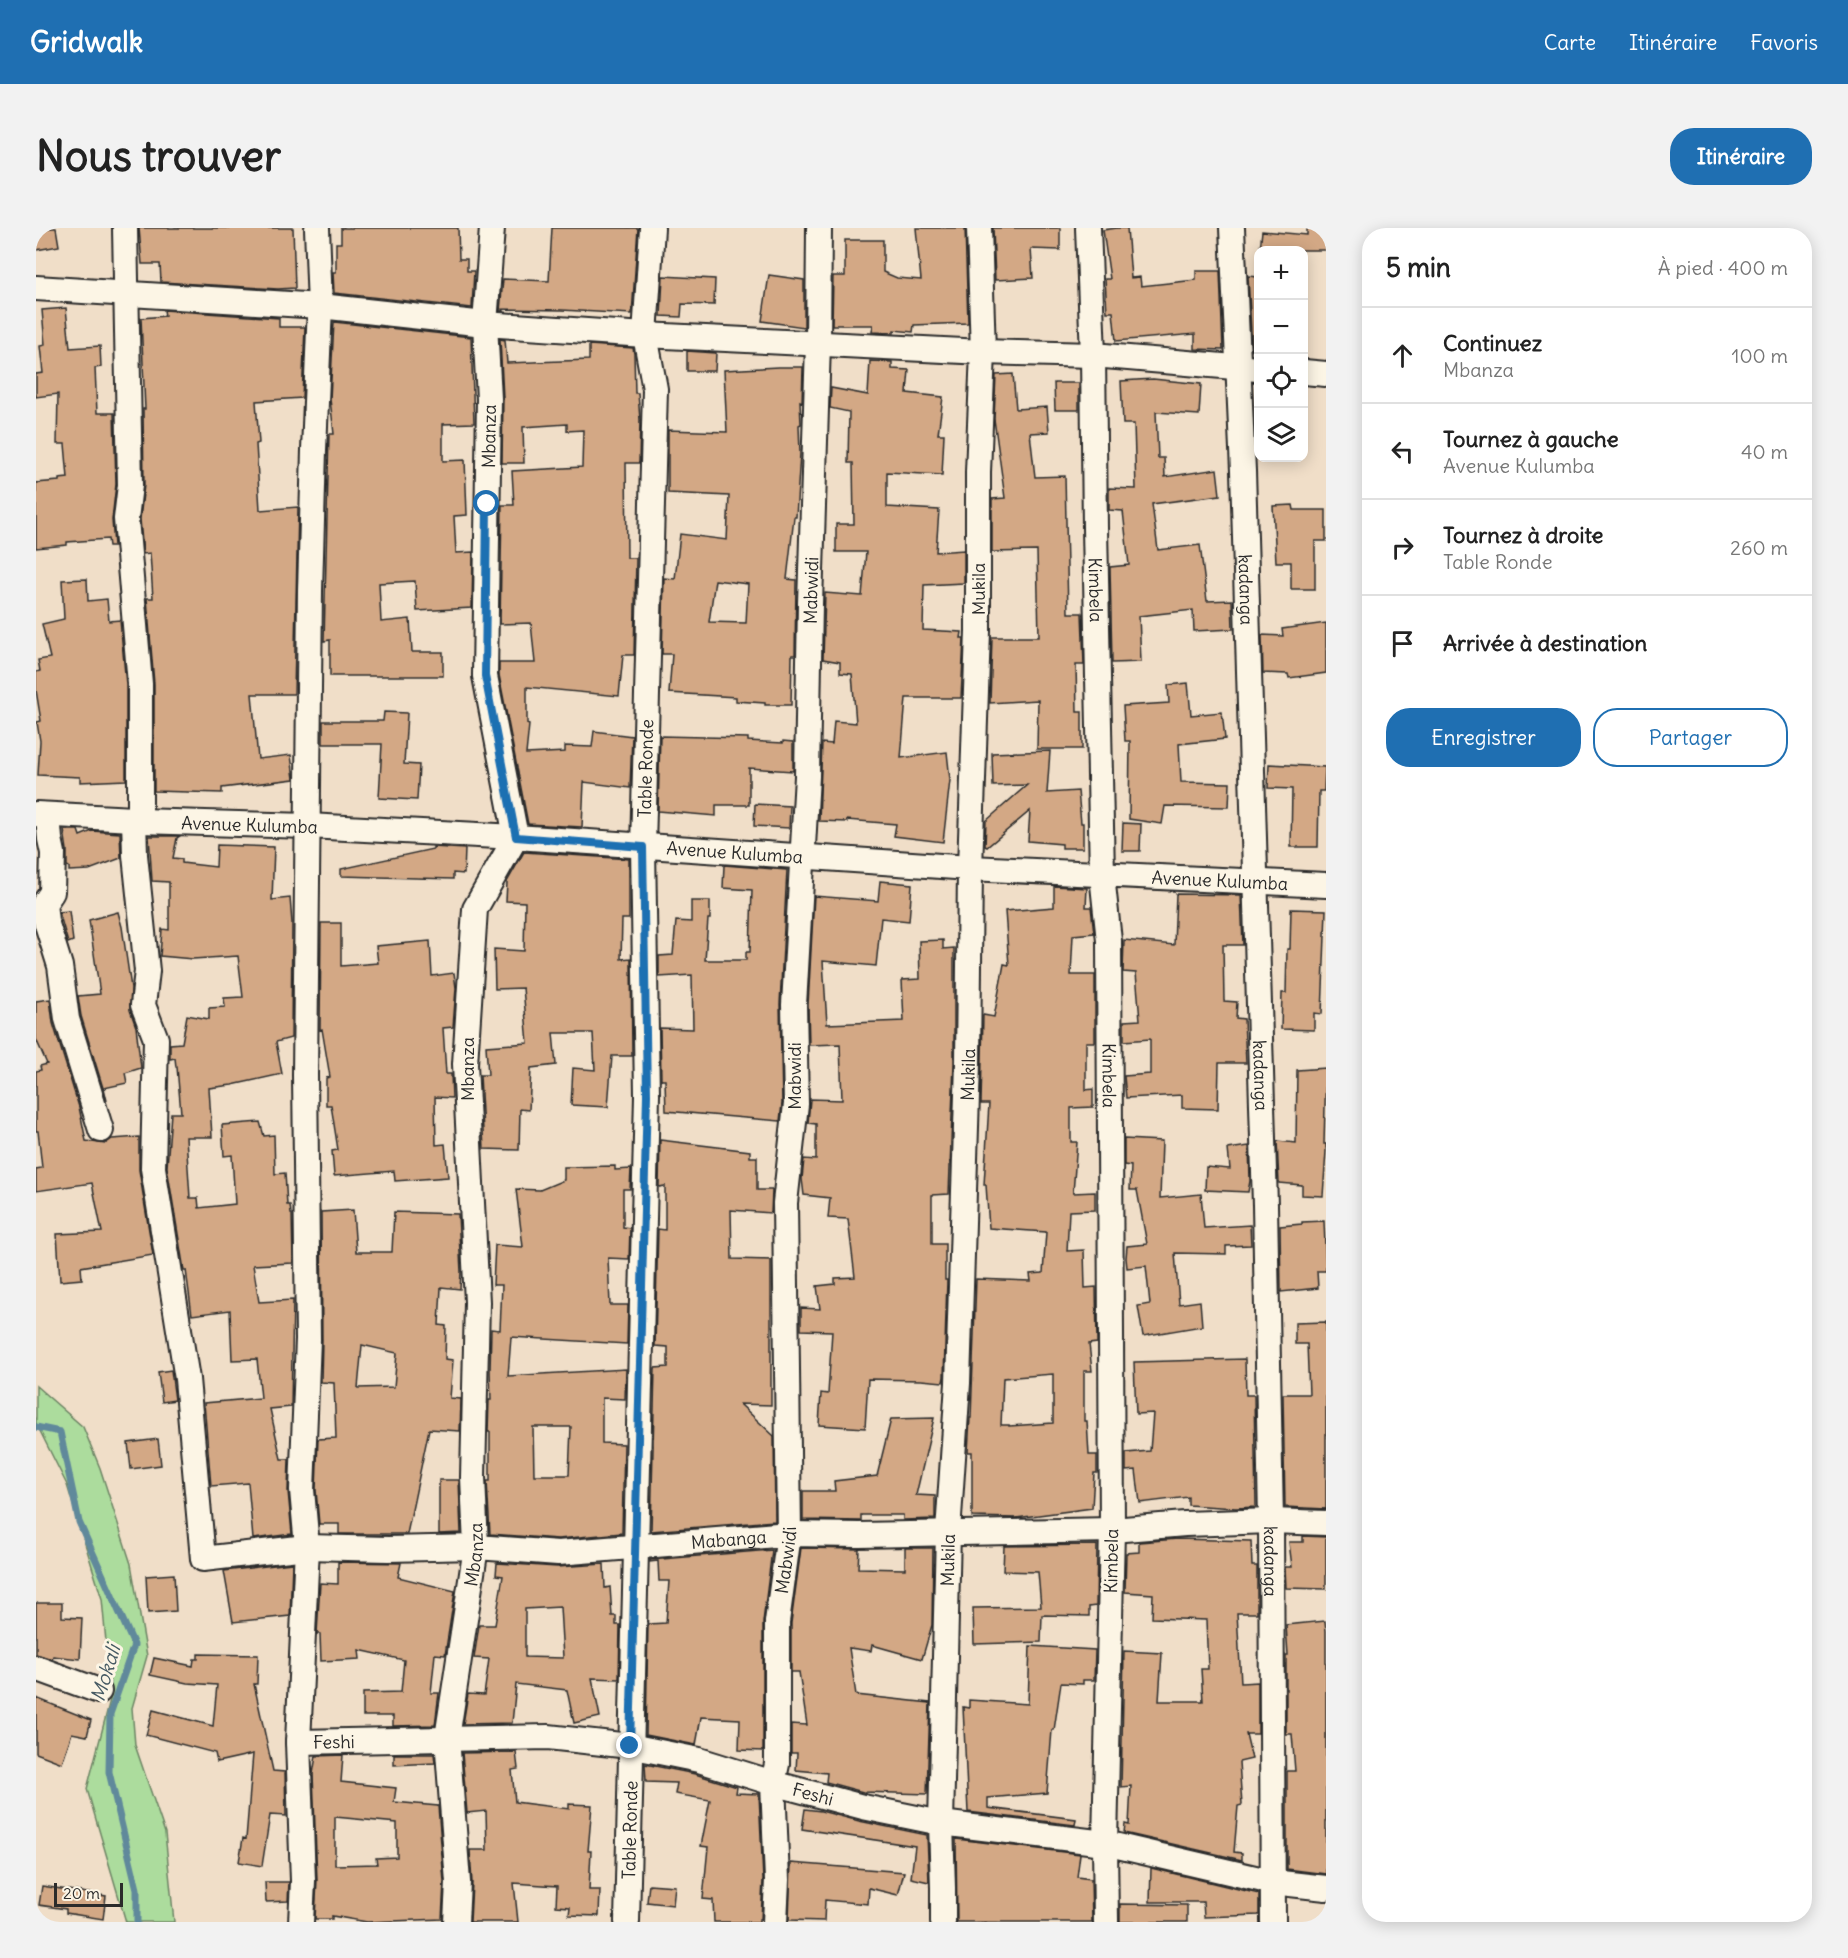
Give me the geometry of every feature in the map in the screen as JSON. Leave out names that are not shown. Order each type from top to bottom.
[{"type":"street","points":[[125,228],[130,484],[126,519],[140,684],[137,820]]},
{"type":"street","points":[[301,1922],[303,1881],[298,1742],[307,1547],[302,1490],[308,1338],[306,1087],[308,826],[314,450],[320,306],[317,228]]},
{"type":"street","name":"Mbanza","points":[[456,1922],[458,1882],[447,1738],[476,1547],[473,1477],[477,1302],[465,1064],[475,909],[516,837],[485,676],[489,399],[484,324],[492,228]]},
{"type":"street","name":"Table Ronde","points":[[627,1922],[647,1095],[643,847],[655,389],[645,335],[652,228]]},
{"type":"street","name":"Mabwidi","points":[[775,1922],[777,1880],[773,1783],[777,1764],[777,1623],[789,1534],[785,1203],[796,1104],[794,1005],[807,776],[819,228]]},
{"type":"street","name":"Mukila","points":[[943,1922],[941,1823],[948,1532],[958,1371],[978,631],[978,472],[983,352],[979,228]]},
{"type":"street","name":"Kimbela","points":[[1088,228],[1093,355],[1102,875],[1109,941],[1112,1530],[1105,1843],[1106,1922]]},
{"type":"street","name":"kadanga","points":[[1232,228],[1248,368],[1243,471],[1265,1217],[1271,1521],[1273,1922]]},
{"type":"street","points":[[36,288],[320,306],[484,324],[645,335],[983,352],[1093,355],[1248,368]]},
{"type":"street","points":[[1308,372],[1326,374]]},
{"type":"street","points":[[42,814],[53,854],[52,892],[44,904],[46,921],[60,966],[67,1019],[101,1130]]},
{"type":"street","name":"Avenue Kulumba","points":[[42,814],[516,837],[801,858],[1326,885]]},
{"type":"street","name":"Mabanga","points":[[137,820],[135,855],[147,971],[143,1005],[156,1039],[153,1168],[187,1379],[203,1559],[307,1547],[388,1549],[476,1547],[558,1553],[789,1534],[859,1535],[1112,1530],[1185,1524],[1271,1521],[1326,1523]]},
{"type":"street","points":[[36,1668],[99,1690]]},
{"type":"street","name":"Feshi","points":[[298,1742],[548,1737],[630,1746],[699,1760],[863,1807],[941,1823],[1105,1843],[1272,1882],[1326,1888]]},
{"type":"green space","points":[[36,1386],[83,1427],[100,1468],[131,1564],[147,1656],[132,1708],[135,1745],[165,1833],[174,1922],[126,1922],[87,1789],[111,1696],[102,1599],[67,1485],[36,1423]]},
{"type":"building","points":[[36,228],[56,228],[59,246],[36,250]]},
{"type":"building","points":[[139,228],[293,228],[295,288],[161,282],[160,264],[142,264]]},
{"type":"building","points":[[341,228],[458,228],[459,259],[467,259],[467,271],[474,271],[472,308],[334,293],[333,272],[336,272],[336,243],[341,243]]},
{"type":"building","points":[[552,228],[638,228],[632,314],[562,310],[502,309],[503,311],[500,311],[503,279],[549,281]]},
{"type":"building","points":[[916,228],[965,228],[968,323],[914,325],[913,332],[894,330],[894,333],[872,332],[873,325],[832,325],[833,276],[845,276],[845,240],[883,240],[883,272],[897,278],[921,280]]},
{"type":"building","points":[[993,228],[1060,228],[1060,250],[1031,249],[1033,278],[995,280]]},
{"type":"building","points":[[1127,228],[1131,278],[1140,277],[1141,286],[1196,280],[1196,271],[1220,271],[1223,350],[1195,349],[1195,334],[1116,341],[1113,312],[1107,312],[1105,279],[1110,279],[1103,230]]},
{"type":"building","points":[[1307,228],[1326,228],[1326,250],[1308,250],[1308,246],[1260,246],[1262,231],[1307,235]]},
{"type":"building","points":[[769,275],[804,280],[804,327],[762,321]]},
{"type":"building","points":[[663,276],[715,279],[714,305],[682,304],[681,317],[661,316]]},
{"type":"building","points":[[1248,276],[1254,277],[1254,350],[1252,350]]},
{"type":"building","points":[[66,308],[70,348],[100,346],[101,367],[95,368],[97,413],[114,413],[116,484],[112,520],[114,546],[109,546],[108,539],[67,542],[67,545],[36,548],[36,483],[68,478],[65,444],[57,444],[58,394],[36,397],[36,374],[43,373],[40,346],[45,345],[42,310]]},
{"type":"building","points":[[164,310],[279,318],[279,327],[305,327],[302,398],[256,401],[260,510],[298,507],[294,694],[252,694],[258,759],[291,755],[294,779],[222,788],[222,793],[154,791],[154,684],[147,598],[153,598],[150,553],[143,554],[140,519],[144,485],[143,409],[145,409],[141,318],[165,316]]},
{"type":"building","points":[[334,322],[471,337],[474,423],[443,424],[443,461],[465,460],[467,515],[454,516],[456,553],[473,552],[472,608],[417,611],[415,581],[379,583],[381,622],[410,619],[412,652],[443,652],[443,676],[330,676],[330,640],[324,641],[329,434],[334,434],[330,399]]},
{"type":"building","points":[[500,339],[505,340],[507,363],[589,360],[589,345],[633,348],[635,393],[638,393],[640,420],[639,463],[626,463],[627,558],[636,558],[634,655],[623,655],[619,696],[527,687],[527,724],[529,725],[526,754],[565,752],[565,746],[592,747],[594,731],[632,736],[630,788],[584,782],[582,827],[528,824],[499,675],[499,663],[535,663],[531,623],[500,624],[502,505],[514,505],[512,471],[582,467],[583,430],[567,431],[567,424],[523,427],[524,463],[502,463],[503,398]]},
{"type":"building","points":[[687,351],[716,353],[715,371],[687,371]]},
{"type":"building","points":[[870,361],[892,362],[892,369],[909,370],[907,393],[943,397],[938,434],[944,434],[942,475],[887,472],[887,507],[939,510],[936,552],[964,550],[964,583],[924,585],[923,630],[962,632],[961,638],[964,638],[961,698],[906,698],[901,758],[947,752],[950,780],[943,842],[894,836],[896,824],[847,820],[847,822],[819,821],[822,743],[832,744],[834,721],[856,723],[852,674],[840,673],[840,662],[823,659],[825,593],[862,596],[866,552],[836,552],[836,524],[854,524],[853,463],[848,463],[849,412],[830,408],[831,388],[868,395]]},
{"type":"building","points":[[803,367],[796,517],[794,517],[787,579],[796,580],[795,655],[792,655],[791,705],[765,705],[765,703],[736,701],[736,697],[669,693],[672,654],[662,654],[664,578],[675,579],[680,534],[727,540],[729,496],[668,493],[668,430],[727,432],[724,370]],"holes":[[[715,580],[748,584],[746,623],[709,622]]]},
{"type":"building","points":[[1013,374],[1016,409],[1047,407],[1049,432],[1030,433],[1035,477],[1065,476],[1068,613],[1082,613],[1084,665],[1076,665],[1077,712],[1082,712],[1082,749],[1037,749],[1038,700],[990,703],[992,637],[1039,637],[1037,551],[992,552],[992,499],[1005,498],[994,419],[996,375]]},
{"type":"building","points":[[1153,379],[1201,384],[1199,415],[1156,412],[1158,458],[1164,458],[1165,477],[1217,469],[1220,495],[1152,504],[1158,550],[1200,545],[1207,601],[1232,600],[1233,629],[1194,631],[1193,610],[1139,616],[1141,662],[1112,663],[1110,567],[1129,565],[1123,511],[1109,510],[1109,488],[1136,489],[1134,424],[1123,424],[1121,381]]},
{"type":"building","points":[[1054,383],[1079,383],[1079,410],[1055,410]]},
{"type":"building","points":[[1293,505],[1294,510],[1326,510],[1326,541],[1315,541],[1315,589],[1291,589],[1291,562],[1276,562],[1273,506]]},
{"type":"building","points":[[87,579],[88,601],[107,599],[109,621],[120,620],[126,685],[126,780],[80,782],[80,777],[38,775],[40,741],[37,722],[41,721],[36,690],[36,672],[40,671],[38,660],[50,658],[42,624],[64,619],[62,580]]},
{"type":"building","points":[[1326,623],[1326,673],[1289,678],[1288,674],[1263,673],[1262,635],[1283,636],[1282,629]]},
{"type":"building","points":[[1188,683],[1191,715],[1222,712],[1225,739],[1179,744],[1181,782],[1230,783],[1229,807],[1165,806],[1162,824],[1129,819],[1130,741],[1125,741],[1123,706],[1169,703],[1168,685]]},
{"type":"building","points":[[384,712],[407,713],[404,764],[419,765],[417,800],[379,798],[382,744],[323,744],[323,721],[383,721]]},
{"type":"building","points":[[660,736],[748,738],[748,741],[793,742],[793,771],[749,768],[749,805],[716,805],[716,816],[658,811]]},
{"type":"building","points":[[1050,751],[1047,793],[1078,791],[1081,823],[1083,823],[1083,848],[1062,848],[1062,844],[1028,841],[1030,811],[987,847],[985,846],[986,821],[1027,785],[993,786],[992,753]]},
{"type":"building","points":[[1269,764],[1325,767],[1324,791],[1319,791],[1318,847],[1291,847],[1292,789],[1268,788]]},
{"type":"building","points":[[755,804],[790,806],[789,828],[754,826]]},
{"type":"building","points":[[1123,823],[1141,824],[1140,851],[1122,851]]},
{"type":"building","points":[[64,830],[78,830],[80,836],[92,831],[120,833],[121,858],[89,870],[69,871]]},
{"type":"building","points":[[149,836],[180,836],[177,838],[173,858],[182,859],[182,863],[216,867],[217,845],[274,847],[272,900],[290,898],[292,923],[291,1038],[276,1042],[282,1074],[209,1088],[212,1137],[186,1137],[190,1198],[198,1198],[199,1208],[235,1204],[232,1155],[224,1156],[222,1125],[260,1122],[264,1136],[274,1135],[275,1174],[285,1173],[287,1205],[290,1205],[292,1214],[293,1263],[253,1265],[259,1302],[293,1300],[291,1407],[270,1409],[281,1459],[289,1459],[288,1491],[292,1534],[253,1539],[248,1483],[211,1486],[204,1403],[261,1398],[257,1359],[232,1360],[230,1310],[192,1315],[167,1167],[171,1113],[181,1113],[177,1067],[175,1058],[170,1059],[170,1044],[182,1043],[187,1015],[209,1019],[209,1008],[225,1007],[224,998],[243,997],[238,956],[193,959],[160,956],[162,929],[169,930],[169,882],[152,881]]},
{"type":"building","points":[[433,847],[465,849],[464,874],[453,873],[453,879],[341,876],[341,869],[433,849]]},
{"type":"building","points":[[524,852],[629,859],[629,919],[622,919],[621,959],[631,958],[632,1056],[612,1056],[608,1107],[571,1105],[573,1068],[595,1070],[593,1033],[553,1033],[556,1065],[531,1068],[529,1110],[520,1109],[519,1150],[484,1149],[480,1075],[488,1075],[486,1046],[528,1043],[523,988],[495,989],[494,949],[524,951],[525,902],[506,901],[507,882]]},
{"type":"building","points":[[724,865],[787,870],[780,1004],[782,1103],[780,1121],[666,1111],[665,1080],[661,1080],[660,1028],[693,1029],[692,975],[659,977],[659,956],[673,955],[676,921],[691,922],[691,901],[710,901],[705,960],[746,960],[746,952],[750,952],[752,890],[723,888]]},
{"type":"building","points":[[880,881],[912,884],[909,921],[881,918],[876,966],[823,961],[827,1024],[904,1021],[902,980],[920,979],[919,941],[943,940],[943,949],[954,948],[954,1063],[949,1194],[932,1195],[932,1244],[945,1244],[945,1280],[947,1280],[944,1377],[943,1382],[868,1379],[865,1428],[819,1425],[821,1393],[828,1394],[832,1331],[801,1330],[801,1308],[820,1309],[817,1286],[835,1284],[835,1278],[855,1277],[848,1219],[828,1218],[830,1198],[804,1195],[802,1179],[804,1159],[816,1160],[816,1124],[808,1123],[810,1099],[842,1100],[840,1044],[809,1045],[808,1005],[814,896],[878,901]]},
{"type":"building","points":[[1054,886],[1087,888],[1086,907],[1091,907],[1094,933],[1073,935],[1071,975],[1095,975],[1095,1042],[1086,1042],[1086,1090],[1093,1089],[1093,1107],[1071,1108],[1071,1142],[1077,1142],[1073,1193],[1095,1192],[1095,1210],[1069,1211],[1067,1251],[1084,1250],[1085,1288],[1096,1287],[1097,1343],[1089,1344],[1092,1371],[1084,1371],[1084,1421],[1087,1421],[1089,1455],[1097,1455],[1097,1473],[1094,1473],[1092,1508],[1016,1518],[972,1517],[972,1452],[968,1452],[976,1279],[1031,1281],[1030,1274],[1043,1273],[1046,1232],[989,1228],[986,1185],[984,1185],[989,1104],[981,1104],[983,1015],[994,1017],[1004,964],[1009,965],[1005,911],[1054,907]],"holes":[[[1053,1374],[1053,1423],[1001,1425],[1003,1378]]]},
{"type":"building","points":[[1176,894],[1241,895],[1243,945],[1223,945],[1224,1001],[1237,1002],[1236,1018],[1244,1019],[1246,1063],[1219,1063],[1218,1109],[1182,1108],[1182,1095],[1126,1098],[1124,1076],[1150,1074],[1150,1039],[1124,1041],[1124,1021],[1140,1020],[1136,973],[1123,972],[1124,940],[1174,945]]},
{"type":"building","points":[[1291,909],[1326,910],[1322,1014],[1314,1013],[1314,1030],[1281,1029],[1282,993],[1286,993],[1287,949],[1290,949]]},
{"type":"building","points":[[69,911],[73,941],[68,943],[59,912]]},
{"type":"building","points":[[118,912],[131,988],[130,1010],[136,1027],[141,1068],[125,1073],[127,1083],[104,1088],[107,1101],[81,1016],[78,996],[100,994],[89,920]]},
{"type":"building","points":[[321,923],[341,923],[341,966],[378,963],[376,946],[430,941],[432,976],[454,973],[456,988],[453,1027],[443,1028],[446,1074],[451,1074],[452,1098],[435,1097],[436,1145],[445,1144],[448,1177],[395,1181],[394,1171],[334,1176],[332,1151],[338,1150],[331,1105],[326,1105],[326,1078],[330,1077],[322,1029],[320,1030]]},
{"type":"building","points":[[50,999],[53,1023],[79,1107],[86,1141],[105,1144],[112,1139],[139,1137],[139,1170],[153,1255],[81,1267],[82,1279],[60,1281],[57,1234],[102,1232],[92,1183],[36,1191],[36,1169],[42,1168],[38,1131],[36,1131],[36,1071],[41,1070],[40,1066],[47,1064],[36,1039],[36,1001]]},
{"type":"building","points":[[1326,1068],[1324,1144],[1326,1144],[1326,1151],[1323,1196],[1302,1195],[1302,1185],[1279,1183],[1277,1141],[1296,1143],[1297,1070]]},
{"type":"building","points":[[1124,1139],[1162,1141],[1160,1198],[1201,1194],[1204,1228],[1250,1225],[1251,1245],[1226,1246],[1226,1254],[1175,1253],[1179,1304],[1200,1301],[1202,1326],[1143,1336],[1138,1306],[1150,1304],[1146,1266],[1127,1268],[1126,1258],[1127,1246],[1147,1244],[1137,1190],[1130,1190],[1131,1166],[1124,1165]]},
{"type":"building","points":[[660,1140],[750,1151],[750,1157],[757,1157],[757,1190],[772,1190],[771,1213],[731,1210],[732,1259],[771,1260],[771,1405],[740,1404],[774,1436],[775,1521],[651,1531],[655,1368],[668,1367],[668,1347],[655,1346],[658,1229],[665,1230],[665,1186],[659,1187]]},
{"type":"building","points":[[1249,1146],[1248,1192],[1205,1190],[1206,1167],[1230,1169],[1228,1149]]},
{"type":"building","points":[[615,1166],[615,1170],[631,1169],[630,1189],[623,1189],[623,1227],[630,1228],[629,1259],[608,1258],[610,1305],[628,1305],[627,1344],[511,1337],[508,1376],[626,1369],[625,1399],[602,1398],[602,1443],[624,1444],[622,1533],[558,1539],[490,1534],[487,1481],[490,1481],[490,1432],[488,1432],[489,1400],[491,1400],[491,1329],[500,1330],[502,1285],[493,1285],[495,1245],[523,1247],[516,1189],[540,1190],[564,1180],[564,1167]],"holes":[[[533,1427],[571,1427],[569,1475],[534,1475]]]},
{"type":"building","points":[[353,1210],[356,1252],[392,1252],[394,1212],[458,1214],[460,1289],[441,1287],[439,1325],[446,1326],[445,1359],[453,1360],[450,1398],[461,1399],[460,1431],[429,1429],[407,1534],[339,1534],[339,1524],[319,1524],[316,1490],[318,1439],[336,1438],[334,1383],[321,1382],[321,1212]],"holes":[[[362,1345],[397,1353],[394,1387],[358,1388]]]},
{"type":"building","points":[[1324,1221],[1326,1271],[1317,1271],[1318,1288],[1281,1292],[1280,1226]]},
{"type":"building","points":[[1326,1322],[1326,1509],[1285,1507],[1283,1394],[1309,1394],[1307,1344],[1295,1344],[1295,1323]]},
{"type":"building","points":[[1245,1359],[1246,1395],[1254,1395],[1256,1507],[1188,1505],[1188,1497],[1140,1503],[1136,1470],[1126,1471],[1126,1453],[1150,1451],[1153,1413],[1136,1414],[1134,1362]]},
{"type":"building","points":[[171,1370],[175,1400],[162,1402],[158,1372]]},
{"type":"building","points":[[934,1418],[916,1495],[935,1496],[935,1519],[903,1520],[903,1515],[861,1515],[861,1521],[803,1520],[803,1491],[835,1491],[834,1481],[877,1476],[891,1419]]},
{"type":"building","points":[[158,1439],[161,1465],[131,1469],[128,1443]]},
{"type":"building","points":[[439,1480],[459,1480],[461,1533],[439,1534]]},
{"type":"building","points":[[1303,1536],[1326,1537],[1326,1589],[1286,1588],[1285,1567],[1292,1567],[1289,1542],[1303,1542]]},
{"type":"building","points":[[1178,1539],[1251,1541],[1252,1566],[1257,1566],[1257,1613],[1237,1613],[1241,1683],[1258,1682],[1258,1734],[1246,1734],[1252,1759],[1239,1762],[1242,1805],[1238,1806],[1234,1852],[1242,1853],[1242,1860],[1124,1833],[1125,1824],[1129,1825],[1131,1786],[1121,1787],[1124,1651],[1162,1653],[1159,1701],[1203,1701],[1201,1669],[1208,1669],[1206,1620],[1152,1618],[1153,1594],[1125,1592],[1126,1553],[1139,1552],[1139,1542]]},
{"type":"building","points":[[1097,1545],[1096,1606],[1089,1607],[1089,1616],[1042,1615],[1041,1642],[974,1644],[973,1608],[1041,1607],[1038,1572],[1003,1571],[1004,1546]]},
{"type":"building","points":[[801,1548],[859,1549],[858,1568],[905,1569],[905,1548],[933,1548],[932,1625],[922,1659],[872,1645],[871,1651],[849,1648],[856,1695],[930,1703],[927,1794],[863,1792],[826,1782],[827,1773],[796,1770],[797,1753],[791,1753],[791,1724],[807,1725],[799,1672],[791,1672],[791,1623]]},
{"type":"building","points":[[772,1550],[763,1622],[763,1751],[739,1750],[740,1719],[701,1717],[696,1745],[646,1735],[648,1624],[666,1623],[669,1581],[659,1581],[658,1561],[650,1562],[650,1560]]},
{"type":"building","points":[[338,1562],[401,1563],[398,1577],[455,1591],[445,1655],[435,1654],[431,1693],[439,1693],[435,1725],[393,1726],[393,1716],[363,1716],[363,1693],[401,1692],[404,1660],[359,1650],[360,1659],[321,1661],[320,1634],[317,1634],[320,1583],[338,1584]]},
{"type":"building","points":[[292,1563],[290,1616],[233,1622],[224,1571]]},
{"type":"building","points":[[497,1563],[557,1567],[604,1564],[605,1588],[610,1587],[612,1616],[616,1616],[616,1625],[620,1625],[619,1679],[592,1678],[600,1717],[574,1723],[567,1690],[516,1684],[512,1723],[463,1724],[468,1694],[484,1695],[489,1659],[474,1658],[479,1625],[495,1625],[503,1576],[496,1575]],"holes":[[[560,1607],[563,1658],[525,1657],[525,1609]]]},
{"type":"building","points":[[174,1574],[176,1611],[148,1613],[146,1576]]},
{"type":"building","points":[[36,1603],[62,1603],[62,1617],[82,1618],[80,1659],[53,1656],[52,1659],[36,1654]]},
{"type":"building","points":[[1325,1621],[1326,1874],[1287,1869],[1287,1771],[1295,1771],[1292,1734],[1286,1734],[1286,1655],[1288,1655],[1286,1625]]},
{"type":"building","points":[[1030,1646],[1095,1650],[1094,1680],[1083,1680],[1083,1684],[1061,1683],[1054,1730],[1052,1730],[1047,1793],[988,1798],[988,1808],[1076,1819],[1075,1825],[968,1812],[963,1707],[969,1708],[969,1700],[1028,1704]]},
{"type":"building","points":[[198,1654],[258,1655],[257,1684],[254,1684],[273,1771],[285,1772],[286,1816],[270,1815],[262,1866],[239,1862],[243,1838],[246,1839],[253,1754],[217,1762],[215,1753],[146,1735],[153,1710],[213,1726],[217,1685],[187,1683],[150,1675],[154,1658],[193,1666],[194,1659],[198,1659]]},
{"type":"building","points":[[36,1698],[91,1720],[87,1736],[72,1733],[62,1763],[36,1753]]},
{"type":"building","points":[[516,1752],[518,1769],[512,1770],[515,1802],[569,1809],[569,1804],[592,1805],[588,1851],[591,1851],[589,1890],[600,1890],[599,1916],[569,1915],[570,1907],[556,1906],[557,1886],[514,1883],[518,1922],[470,1922],[472,1883],[470,1850],[487,1850],[486,1811],[467,1813],[462,1753]]},
{"type":"building","points":[[394,1754],[434,1754],[435,1763],[394,1765]]},
{"type":"building","points":[[343,1755],[341,1782],[396,1788],[394,1802],[438,1806],[444,1882],[442,1919],[367,1922],[332,1916],[332,1919],[315,1919],[317,1880],[313,1774],[316,1756]],"holes":[[[335,1817],[397,1823],[397,1857],[376,1858],[377,1864],[335,1865]]]},
{"type":"building","points":[[645,1764],[695,1774],[737,1787],[736,1793],[759,1794],[763,1880],[759,1922],[714,1922],[713,1900],[703,1899],[708,1847],[701,1846],[710,1800],[675,1794],[677,1783],[646,1782]]},
{"type":"building","points":[[805,1809],[927,1835],[929,1882],[911,1878],[915,1846],[802,1829]]},
{"type":"building","points":[[956,1839],[1080,1854],[1077,1877],[1091,1879],[1092,1922],[957,1922]]},
{"type":"building","points":[[791,1863],[904,1872],[898,1895],[869,1888],[868,1904],[825,1900],[824,1921],[789,1920]]},
{"type":"building","points":[[1151,1868],[1259,1894],[1259,1915],[1204,1917],[1203,1902],[1150,1902]]},
{"type":"building","points":[[265,1882],[289,1882],[288,1901],[266,1902]]},
{"type":"building","points":[[649,1884],[675,1886],[673,1905],[647,1902]]},
{"type":"building","points":[[42,1886],[106,1896],[103,1919],[66,1913],[66,1909],[39,1905]]},
{"type":"building","points":[[1120,1904],[1187,1905],[1187,1922],[1120,1922]]},
{"type":"waterway","name":"Mokali","points":[[36,1427],[60,1432],[79,1522],[134,1645],[110,1714],[109,1772],[137,1889],[137,1922]]},
{"type":"route","points":[[487,504],[485,676],[516,837],[643,847],[647,1095],[630,1746]]}]
